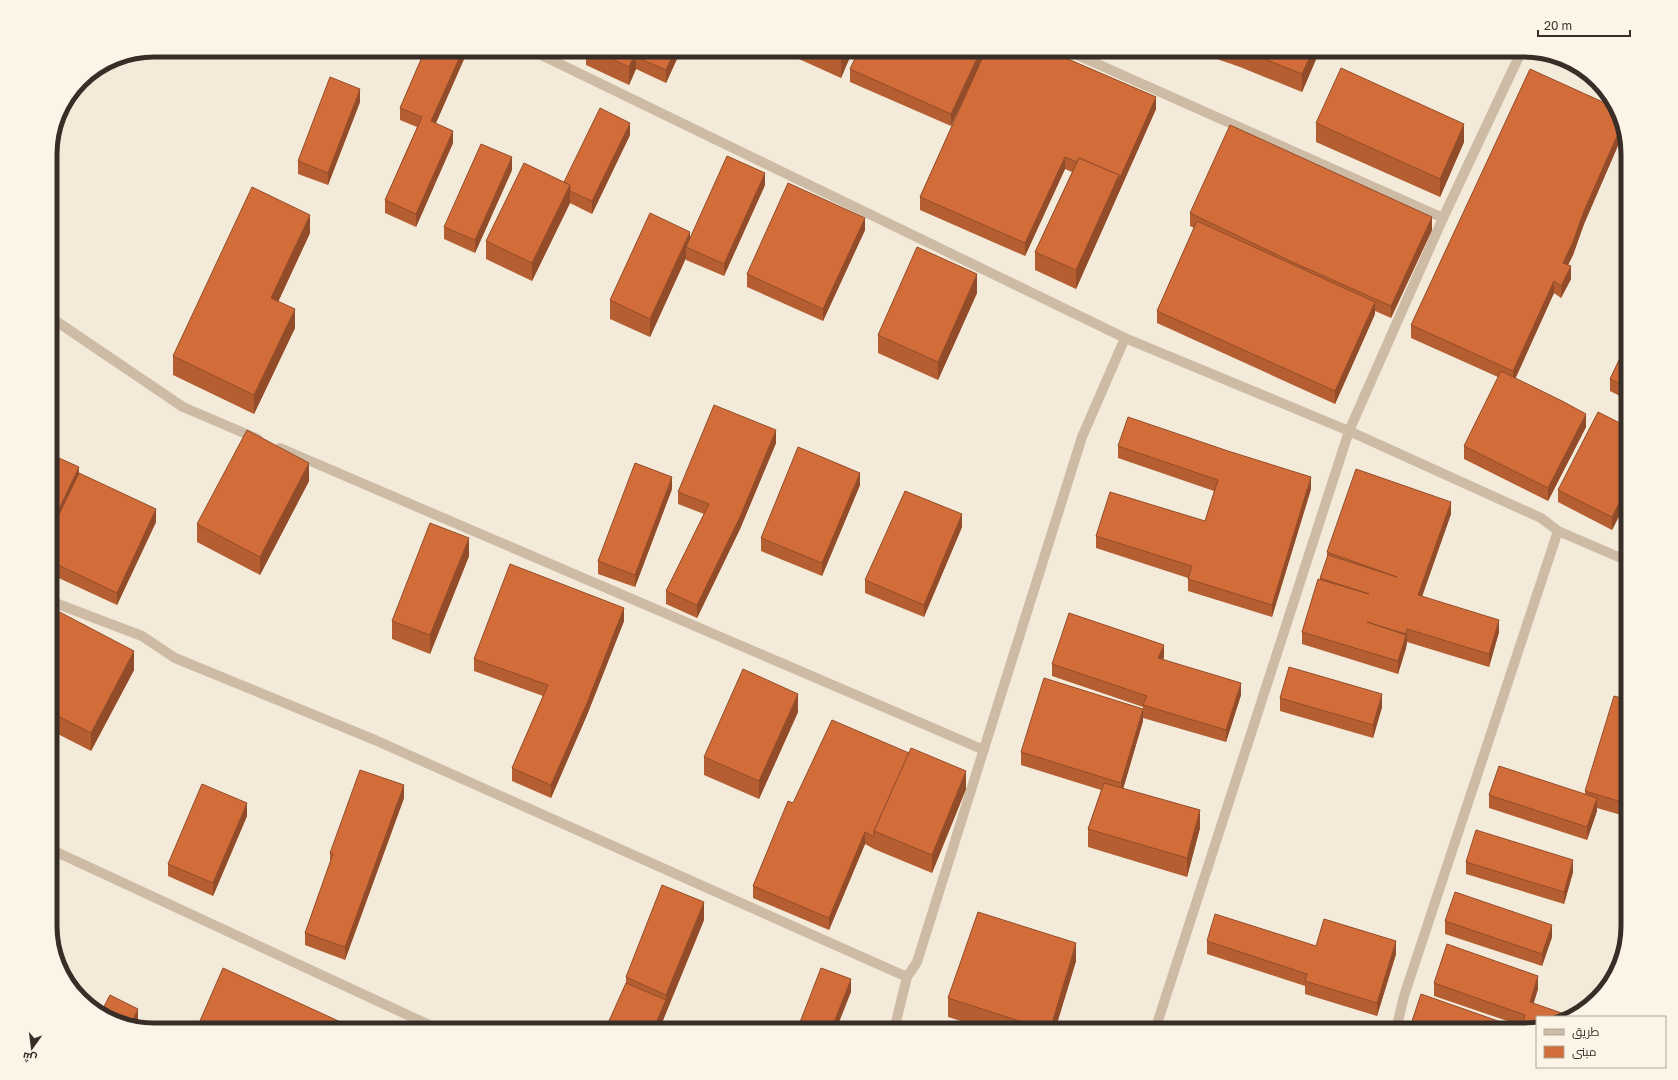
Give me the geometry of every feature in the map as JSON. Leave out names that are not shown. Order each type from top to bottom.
[{"type":"street","points":[[545,57],[1125,338],[1349,431],[1541,518],[1558,531],[1621,559]]},
{"type":"street","points":[[1094,57],[1443,218]]},
{"type":"street","points":[[1157,1023],[1349,431],[1443,218],[1519,57]]},
{"type":"street","points":[[57,322],[183,407],[984,750]]},
{"type":"street","points":[[896,1023],[907,977],[917,962],[1082,438],[1125,338]]},
{"type":"street","points":[[1398,1023],[1404,996],[1558,531]]},
{"type":"street","points":[[57,604],[142,636],[176,658],[375,740],[907,977]]},
{"type":"street","points":[[57,851],[425,1023]]},
{"type":"building","points":[[422,57],[460,57],[431,121],[453,131],[416,214],[385,200],[422,117],[400,108]]},
{"type":"building","points":[[608,57],[634,57],[629,67]]},
{"type":"building","points":[[636,57],[672,57],[666,70]]},
{"type":"building","points":[[856,57],[978,57],[951,114],[850,69]]},
{"type":"building","points":[[983,57],[1063,57],[1156,97],[1119,180],[1119,175],[1079,158],[1077,162],[1065,157],[1025,243],[920,197]]},
{"type":"building","points":[[1260,57],[1310,57],[1302,74]]},
{"type":"building","points":[[1341,68],[1464,124],[1440,179],[1316,123]]},
{"type":"building","points":[[1530,69],[1607,104],[1619,132],[1563,263],[1571,266],[1561,286],[1554,281],[1513,371],[1411,325]]},
{"type":"building","points":[[330,77],[360,89],[328,173],[298,161]]},
{"type":"building","points":[[600,108],[630,123],[592,201],[570,191],[570,185],[564,182]]},
{"type":"building","points":[[1230,125],[1432,217],[1391,306],[1288,260],[1190,213]]},
{"type":"building","points":[[481,144],[512,157],[475,240],[444,227]]},
{"type":"building","points":[[727,156],[765,173],[724,264],[686,247]]},
{"type":"building","points":[[1079,158],[1119,175],[1076,270],[1035,252]]},
{"type":"building","points":[[524,163],[570,185],[532,263],[486,241]]},
{"type":"building","points":[[788,183],[865,218],[823,309],[747,274]]},
{"type":"building","points":[[252,187],[310,215],[271,298],[295,309],[254,395],[173,356]]},
{"type":"building","points":[[650,213],[690,232],[650,319],[610,300]]},
{"type":"building","points":[[1197,221],[1375,302],[1335,391],[1157,311]]},
{"type":"building","points":[[917,247],[977,274],[938,362],[878,335]]},
{"type":"building","points":[[1621,356],[1621,384],[1610,379]]},
{"type":"building","points":[[1501,371],[1586,414],[1548,488],[1464,446]]},
{"type":"building","points":[[714,405],[776,430],[740,517],[697,605],[666,591],[709,504],[678,492]]},
{"type":"building","points":[[1598,412],[1621,424],[1621,499],[1612,517],[1558,490]]},
{"type":"building","points":[[1128,417],[1311,477],[1272,605],[1188,579],[1192,566],[1096,536],[1110,492],[1205,521],[1218,480],[1118,446]]},
{"type":"building","points":[[247,430],[309,463],[260,557],[197,524]]},
{"type":"building","points":[[798,447],[860,473],[822,563],[761,538]]},
{"type":"building","points":[[57,457],[79,467],[57,513]]},
{"type":"building","points":[[635,463],[672,477],[635,575],[598,561]]},
{"type":"building","points":[[1356,469],[1451,502],[1418,595],[1499,620],[1489,654],[1407,629],[1406,634],[1367,622],[1406,635],[1398,661],[1302,632],[1318,579],[1369,594],[1320,578],[1328,555],[1397,577],[1327,552]]},
{"type":"building","points":[[79,473],[156,509],[117,593],[57,564],[57,519]]},
{"type":"building","points":[[905,491],[962,514],[924,605],[865,580]]},
{"type":"building","points":[[430,523],[469,538],[430,635],[392,621]]},
{"type":"building","points":[[510,564],[624,608],[587,703],[551,785],[512,768],[548,685],[474,659]]},
{"type":"building","points":[[57,611],[134,651],[91,733],[57,716]]},
{"type":"building","points":[[1069,613],[1164,645],[1158,658],[1241,683],[1226,730],[1143,705],[1147,696],[1052,664]]},
{"type":"building","points":[[1289,667],[1382,694],[1373,725],[1280,698]]},
{"type":"building","points":[[743,669],[798,694],[759,781],[704,757]]},
{"type":"building","points":[[1044,678],[1143,709],[1121,783],[1021,752]]},
{"type":"building","points":[[1614,696],[1621,698],[1621,802],[1585,791]]},
{"type":"building","points":[[832,720],[909,753],[874,831],[874,837],[865,832],[829,918],[753,886],[788,801],[793,803]]},
{"type":"building","points":[[911,748],[966,771],[932,855],[874,831]]},
{"type":"building","points":[[1499,766],[1597,798],[1587,827],[1489,795]]},
{"type":"building","points":[[360,770],[404,785],[345,947],[305,933],[333,854],[330,853]]},
{"type":"building","points":[[1104,783],[1200,810],[1187,858],[1088,829]]},
{"type":"building","points":[[202,784],[247,803],[213,883],[168,864]]},
{"type":"building","points":[[1476,830],[1573,860],[1564,892],[1466,862]]},
{"type":"building","points":[[662,885],[704,902],[666,995],[626,977]]},
{"type":"building","points":[[1455,892],[1552,925],[1542,954],[1445,921]]},
{"type":"building","points":[[978,912],[1076,943],[1052,1023],[1025,1023],[948,998]]},
{"type":"building","points":[[1215,914],[1316,946],[1324,919],[1396,941],[1377,1003],[1305,981],[1307,974],[1207,941]]},
{"type":"building","points":[[1447,944],[1538,976],[1530,1002],[1565,1014],[1561,1016],[1536,1016],[1536,1022],[1523,1023],[1525,1015],[1434,983]]},
{"type":"building","points":[[223,968],[343,1023],[199,1023]]},
{"type":"building","points":[[821,968],[851,979],[834,1023],[800,1023]]},
{"type":"building","points":[[626,983],[666,1000],[656,1023],[608,1023]]},
{"type":"building","points":[[1421,994],[1504,1023],[1411,1023]]},
{"type":"building","points":[[110,995],[138,1009],[132,1021],[117,1016],[103,1009]]}]
